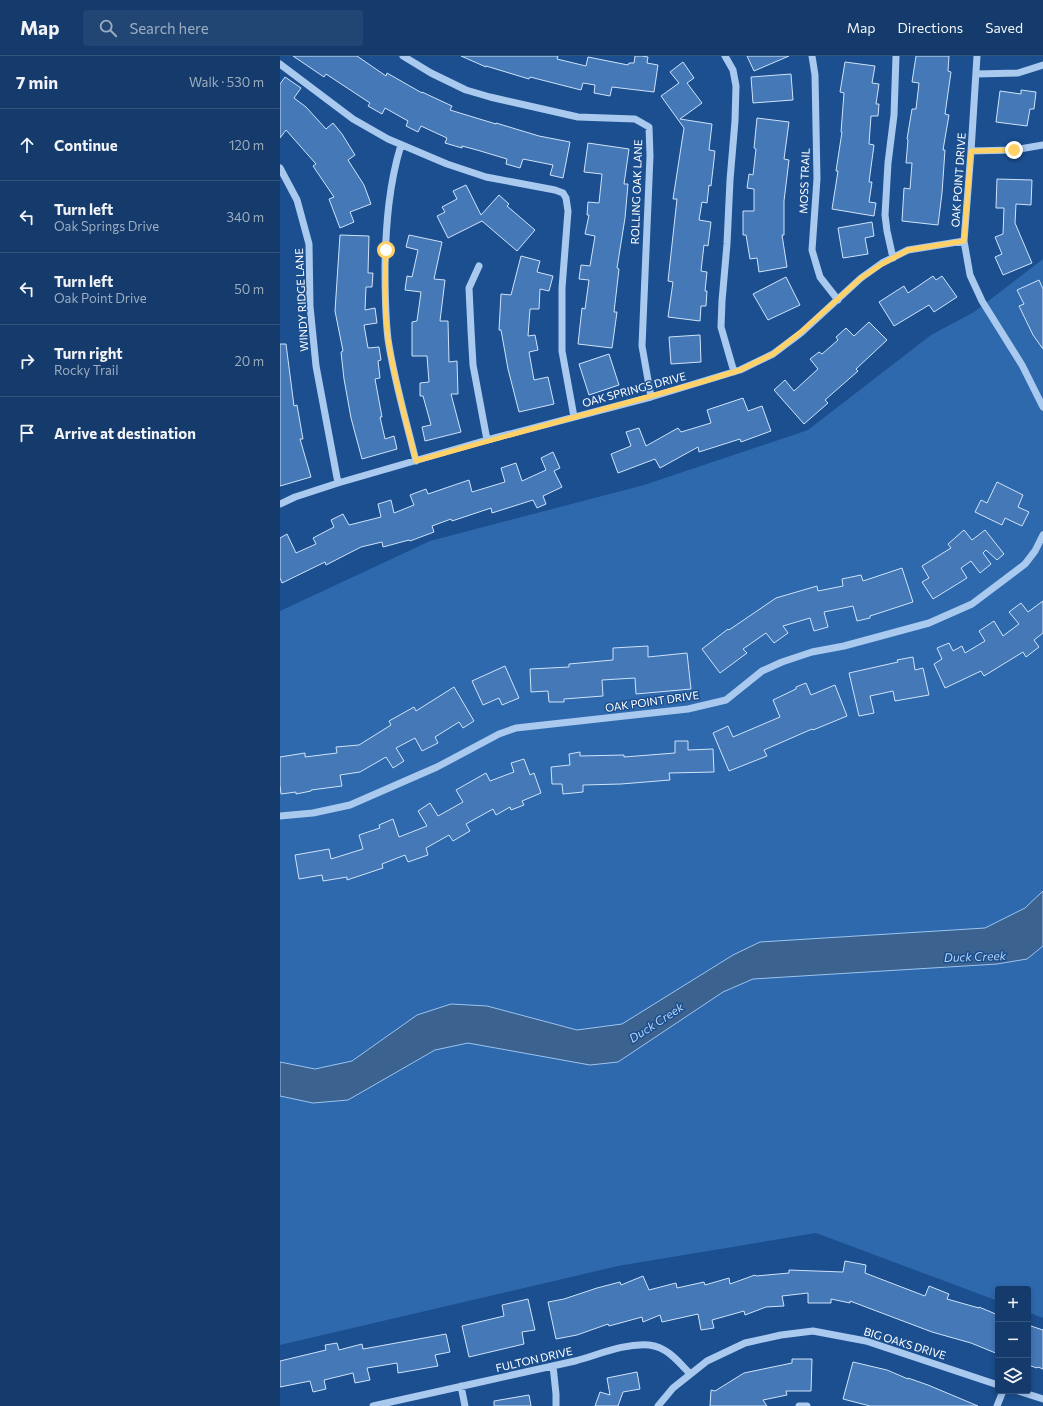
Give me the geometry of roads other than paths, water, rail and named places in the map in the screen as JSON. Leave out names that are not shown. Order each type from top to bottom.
[{"type":"street","name":"ROLLING OAK LANE","points":[[403,56],[431,73],[466,90],[490,97],[578,117],[635,119],[649,127],[650,156],[642,346],[651,397]]},
{"type":"street","points":[[725,56],[733,70],[736,86],[736,100],[728,244],[721,327],[734,372]]},
{"type":"street","name":"MOSS TRAIL","points":[[812,56],[815,75],[817,179],[812,250],[820,277],[838,300]]},
{"type":"street","points":[[893,258],[885,215],[888,163],[894,115],[896,56]]},
{"type":"street","name":"OAK POINT DRIVE","points":[[977,56],[964,241],[970,275],[982,301],[1022,365],[1043,407]]},
{"type":"street","points":[[280,64],[353,119],[388,139],[447,164],[486,177],[555,190],[563,193],[566,198],[568,211],[562,288],[562,352],[574,417]]},
{"type":"street","points":[[976,74],[1018,73],[1043,65]]},
{"type":"street","points":[[401,144],[389,200],[385,299],[388,338],[394,370],[416,461]]},
{"type":"street","points":[[971,151],[1014,150],[1043,145]]},
{"type":"street","name":"WINDY RIDGE LANE","points":[[280,168],[297,200],[309,244],[310,306],[316,366],[338,483]]},
{"type":"street","name":"OAK SPRINGS DRIVE","points":[[280,504],[295,497],[338,483],[487,440],[651,397],[734,372],[773,354],[801,332],[861,278],[882,264],[908,250],[964,241]]},
{"type":"street","points":[[479,266],[469,288],[473,365],[487,440]]},
{"type":"street","name":"OAK POINT DRIVE","points":[[280,816],[313,813],[350,805],[437,767],[499,734],[516,728],[688,710],[726,700],[762,671],[782,662],[812,652],[844,646],[929,623],[972,604],[1025,564],[1035,551],[1043,535]]},
{"type":"street","name":"BIG OAKS DRIVE","points":[[658,1406],[673,1388],[707,1361],[745,1343],[781,1335],[813,1331],[866,1341],[995,1384]]},
{"type":"street","name":"FULTON DRIVE","points":[[377,1406],[634,1346],[649,1345],[662,1348],[672,1355],[690,1374]]},
{"type":"street","points":[[553,1366],[556,1406]]},
{"type":"street","points":[[461,1386],[465,1406]]},
{"type":"street","points":[[997,1406],[1002,1394]]},
{"type":"street","points":[[1027,1394],[1043,1399]]},
{"type":"street","points":[[799,1406],[807,1406]]},
{"type":"water","name":"Duck Creek","points":[[1043,891],[1043,946],[1027,959],[997,964],[753,979],[723,992],[618,1062],[590,1065],[468,1043],[435,1050],[348,1100],[313,1103],[280,1096],[280,1062],[315,1069],[352,1061],[417,1015],[451,1004],[487,1006],[577,1030],[622,1024],[733,955],[760,942],[985,928],[1025,908]]}]
